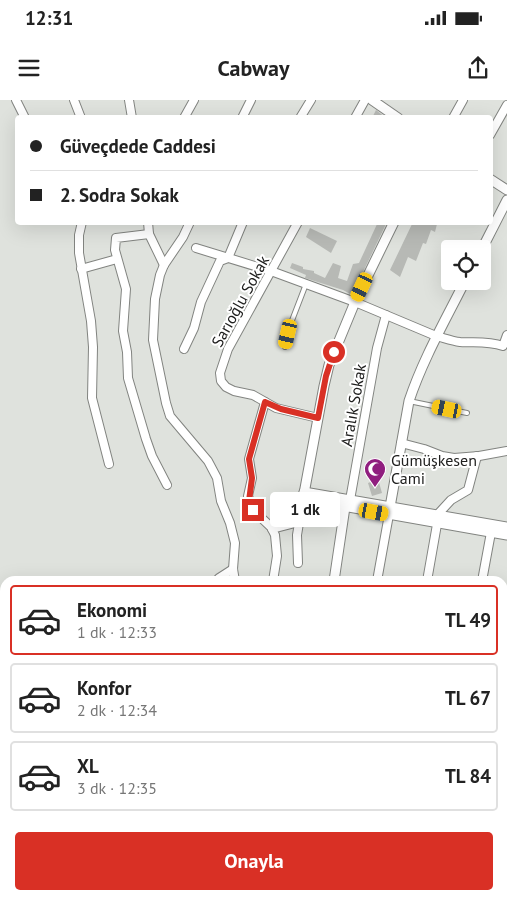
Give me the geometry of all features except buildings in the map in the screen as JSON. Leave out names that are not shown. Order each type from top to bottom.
[{"type":"street","points":[[16,100],[24,115]]},
{"type":"street","points":[[74,100],[80,115]]},
{"type":"street","points":[[128,100],[131,115]]},
{"type":"street","points":[[186,115],[194,100]]},
{"type":"street","points":[[244,115],[251,100]]},
{"type":"street","points":[[302,115],[311,100]]},
{"type":"street","points":[[358,115],[365,100]]},
{"type":"street","points":[[372,100],[394,115]]},
{"type":"street","points":[[455,115],[463,100]]},
{"type":"street","points":[[493,130],[507,105]]},
{"type":"street","points":[[493,181],[507,190]]},
{"type":"street","points":[[487,240],[507,200]]},
{"type":"street","points":[[81,225],[78,243],[92,328],[92,398],[109,464]]},
{"type":"street","points":[[148,225],[149,234],[164,265]]},
{"type":"street","points":[[188,225],[177,248],[164,265],[156,293],[153,335],[166,404],[172,420],[192,441],[213,469],[221,501],[234,537],[234,576]]},
{"type":"street","points":[[184,349],[194,328],[201,302],[220,261],[228,258],[242,225]]},
{"type":"street","name":"Sarıoğlu Sokak","points":[[296,225],[228,349],[220,373],[223,384],[230,389],[253,395],[281,409],[318,418]]},
{"type":"street","points":[[298,563],[297,534],[303,495],[329,366],[355,302],[393,225]]},
{"type":"street","points":[[149,234],[116,238],[115,244],[117,259],[126,289],[123,336],[127,352],[128,378],[152,456],[167,485]]},
{"type":"street","points":[[196,248],[271,271],[355,302],[436,336],[456,341],[492,342],[503,346],[507,335]]},
{"type":"street","points":[[81,269],[117,259]]},
{"type":"street","points":[[378,576],[409,401],[422,365],[460,290]]},
{"type":"street","name":"Aralık Sokak","points":[[347,503],[377,348],[386,315]]},
{"type":"street","points":[[265,402],[249,459],[252,478],[249,501],[253,510],[272,529],[277,550],[274,576]]},
{"type":"street","points":[[401,444],[447,457],[477,456],[507,451]]},
{"type":"street","points":[[428,576],[437,519],[444,506],[468,490],[477,456]]},
{"type":"street","points":[[303,495],[491,528],[507,527]]},
{"type":"street","points":[[335,576],[347,503]]},
{"type":"street","points":[[272,529],[299,522]]},
{"type":"street","points":[[491,528],[507,535]]},
{"type":"street","points":[[483,576],[491,528]]},
{"type":"street","points":[[222,576],[233,570]]},
{"type":"lane","points":[[285,347],[291,323],[306,284]]},
{"type":"lane","points":[[409,401],[466,413]]},
{"type":"place","name":"Gümüşkesen Cami","points":[[375,488]]},
{"type":"route","points":[[253,510],[248,496],[252,478],[249,459],[265,402],[281,409],[318,418],[326,376],[334,352]]}]
